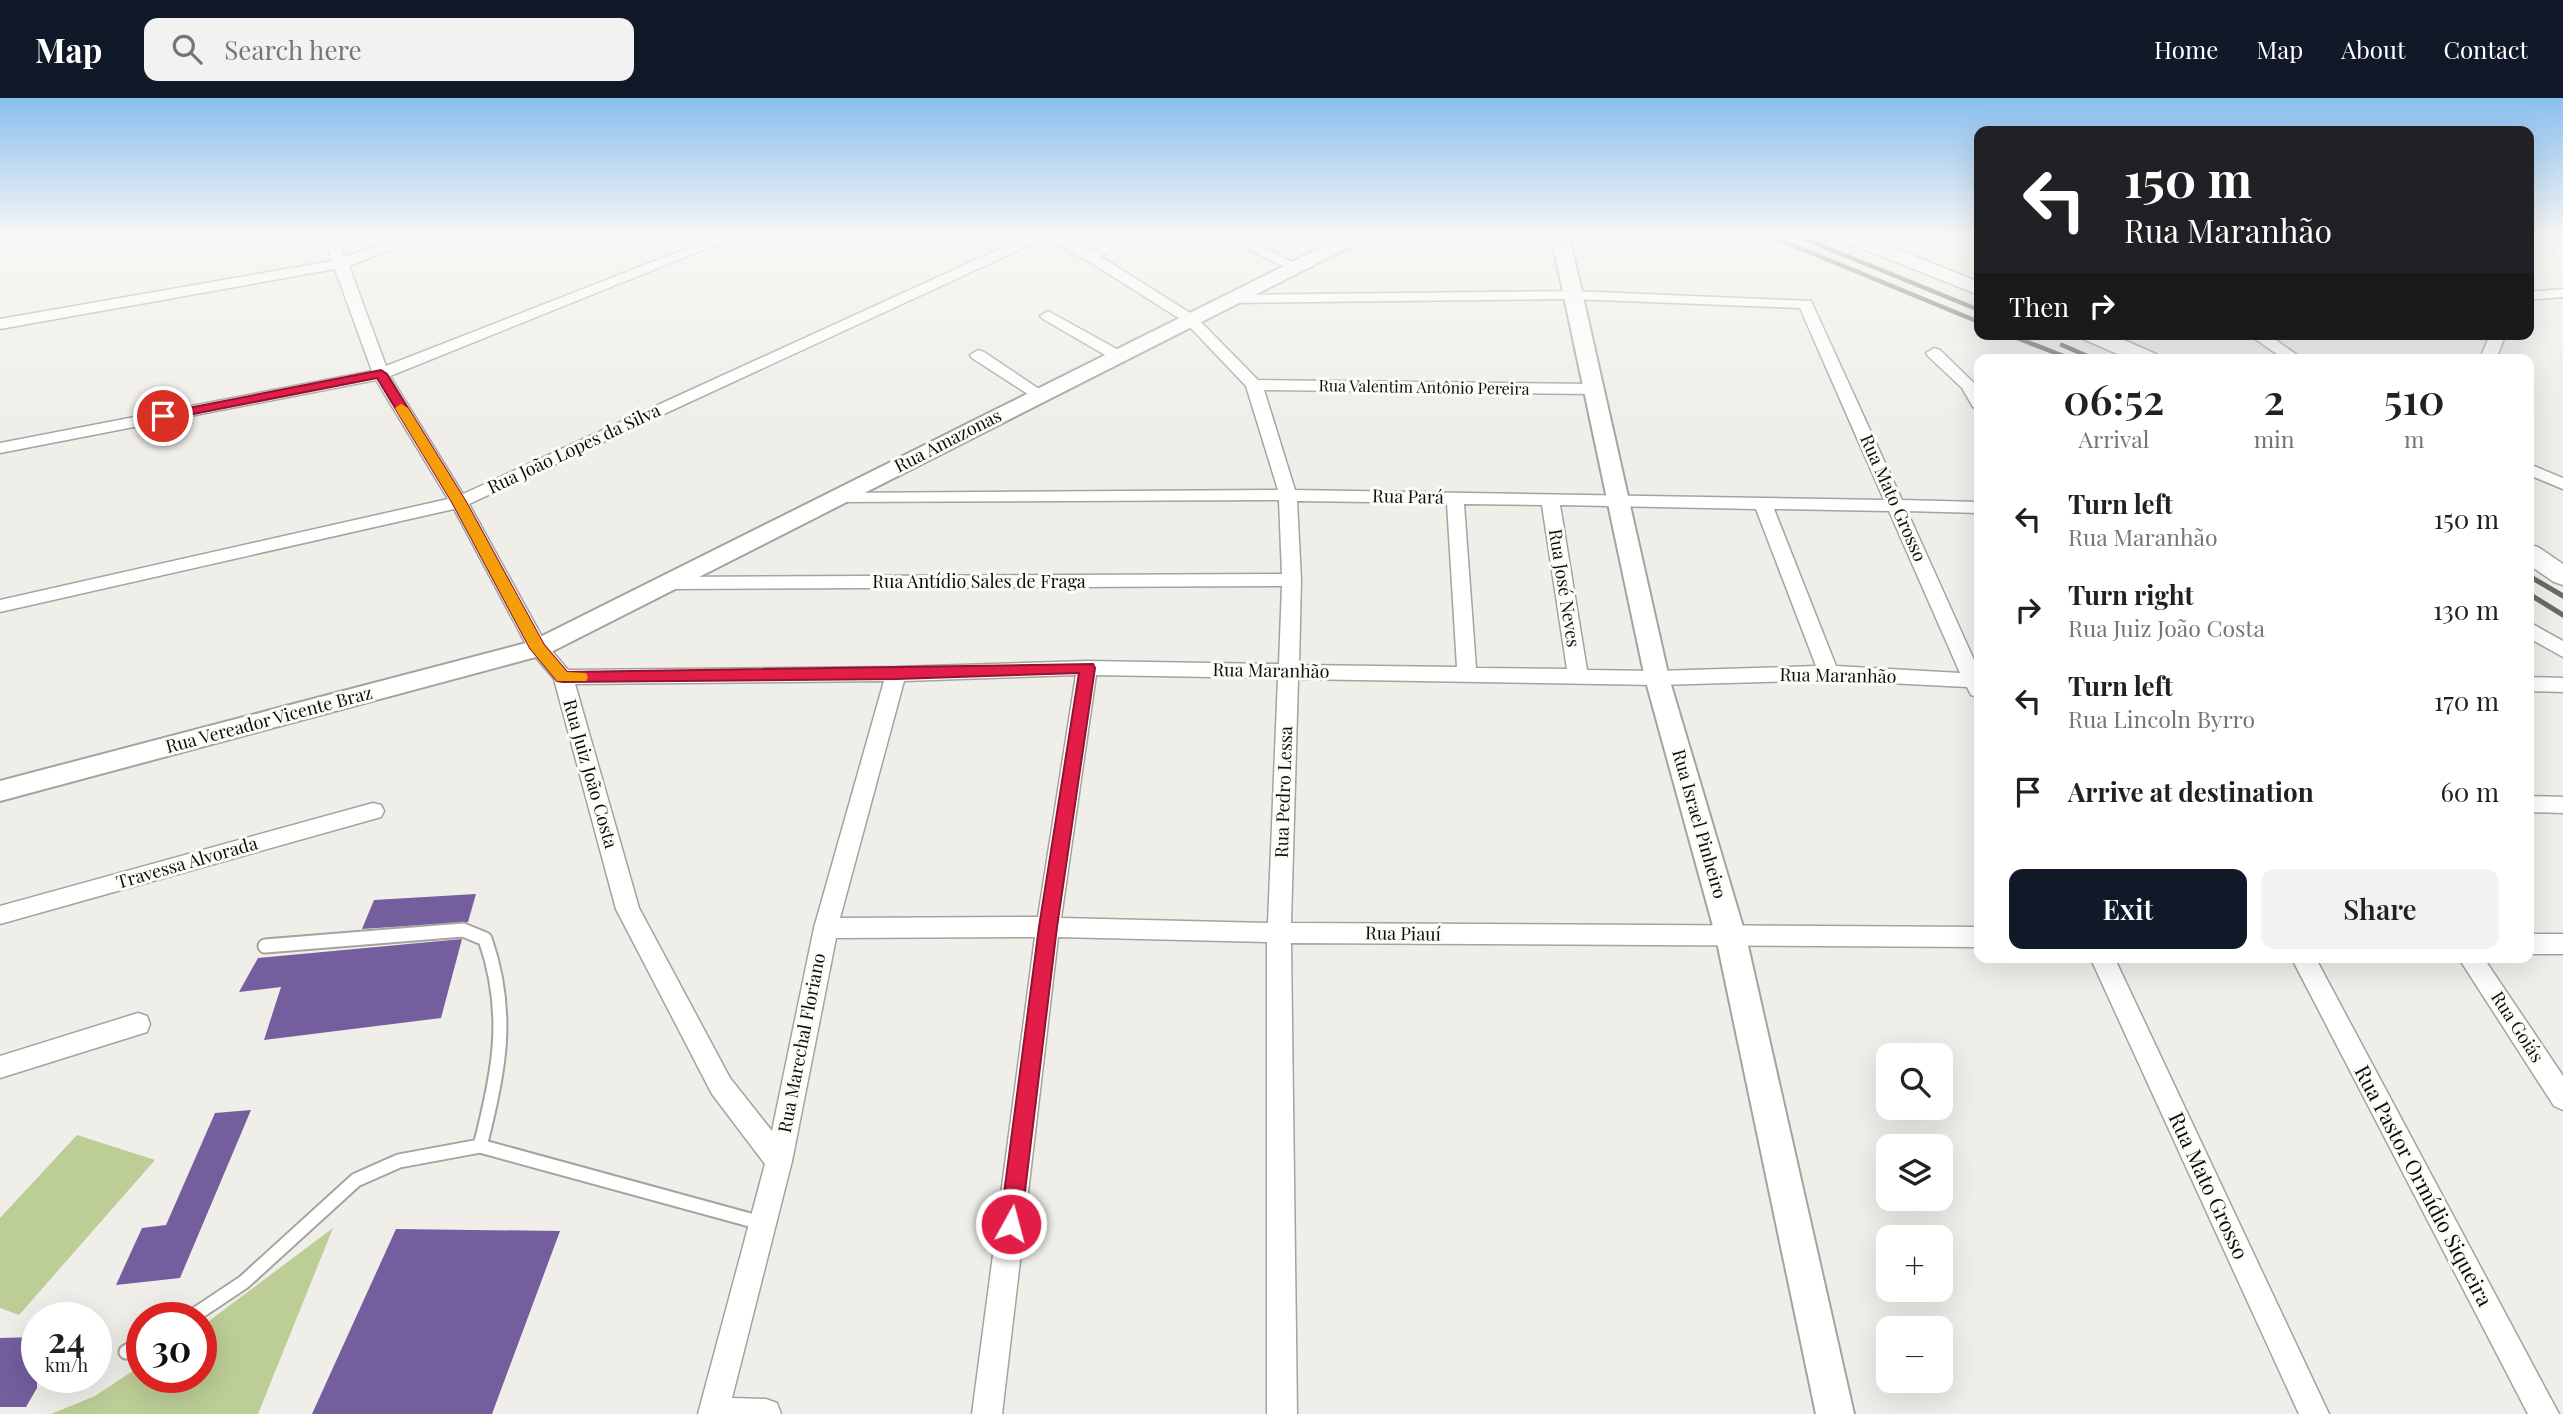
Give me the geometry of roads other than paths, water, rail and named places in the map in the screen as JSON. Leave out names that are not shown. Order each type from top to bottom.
[{"type":"main road","points":[[2125,341],[2142,354]]},
{"type":"main road","points":[[2534,547],[2563,560]]},
{"type":"main road","points":[[2534,556],[2563,576]]},
{"type":"street","points":[[0,324],[156,296]]},
{"type":"street","name":"Rua Juiz João Costa","points":[[352,296],[381,374],[459,502],[538,648],[563,677],[628,909],[721,1086],[779,1161]]},
{"type":"street","points":[[0,448],[381,374],[577,296]]},
{"type":"street","name":"Rua João Lopes da Silva","points":[[0,606],[459,502],[907,296]]},
{"type":"street","name":"Rua Pedro Lessa","points":[[1154,296],[1190,319],[1254,386],[1289,495],[1292,580],[1279,933],[1282,1414]]},
{"type":"street","name":"Rua Amazonas","points":[[538,648],[1235,296]]},
{"type":"street","points":[[1230,299],[1452,296]]},
{"type":"street","name":"Rua Israel Pinheiro","points":[[1574,296],[1657,678],[1731,937],[1835,1414]]},
{"type":"street","name":"Rua Mato Grosso","points":[[1610,296],[1806,304],[1974,675]]},
{"type":"street","points":[[1048,316],[1118,356]]},
{"type":"street","points":[[2265,340],[2287,354]]},
{"type":"street","points":[[1934,353],[1969,387],[1974,396]]},
{"type":"street","points":[[978,355],[1040,395]]},
{"type":"street","name":"Rua Valentim Antônio Pereira","points":[[1254,386],[1595,389]]},
{"type":"street","points":[[2534,471],[2563,484]]},
{"type":"street","name":"Rua Pará","points":[[836,498],[1289,495],[1617,503],[1974,507]]},
{"type":"street","points":[[1455,498],[1467,675]]},
{"type":"street","name":"Rua José Neves","points":[[1550,500],[1578,676]]},
{"type":"street","points":[[1763,504],[1829,673]]},
{"type":"street","name":"Rua Antídio Sales de Fraga","points":[[667,583],[1292,580]]},
{"type":"street","points":[[2534,632],[2563,650]]},
{"type":"street","name":"Rua Vereador Vicente Braz","points":[[0,791],[538,648]]},
{"type":"street","points":[[987,1414],[1048,927],[1087,668]]},
{"type":"street","name":"Rua Maranhão","points":[[563,677],[896,674],[1087,668],[1657,678],[1829,673],[1974,684]]},
{"type":"street","name":"Rua Marechal Floriano","points":[[713,1414],[779,1161],[826,928],[896,674]]},
{"type":"street","points":[[2534,684],[2563,685]]},
{"type":"street","points":[[2534,804],[2563,805]]},
{"type":"street","name":"Travessa Alvorada","points":[[0,915],[373,811]]},
{"type":"street","name":"Rua Piauí","points":[[826,928],[1048,927],[1279,933],[1974,937]]},
{"type":"street","points":[[2534,944],[2563,944]]},
{"type":"street","name":"Rua Mato Grosso","points":[[2105,963],[2314,1414]]},
{"type":"street","name":"Rua Pastor Ormídio Siqueira","points":[[2305,963],[2544,1414]]},
{"type":"street","name":"Rua Goiás","points":[[2474,963],[2563,1098]]},
{"type":"street","points":[[0,1067],[138,1024]]},
{"type":"street","points":[[713,1414],[765,1414]]},
{"type":"lane","points":[[265,946],[463,930],[485,939],[497,966],[503,1027],[495,1089],[480,1146]]},
{"type":"lane","points":[[217,1302],[357,1179],[397,1163],[448,1150],[480,1146],[764,1224]]},
{"type":"railway","points":[[1917,296],[1974,320]]},
{"type":"railway","points":[[1946,296],[1974,308]]},
{"type":"railway","points":[[2022,340],[2058,354]]},
{"type":"railway","points":[[2062,345],[2083,354]]},
{"type":"railway","points":[[2534,579],[2563,596]]},
{"type":"railway","points":[[2534,597],[2563,615]]}]
